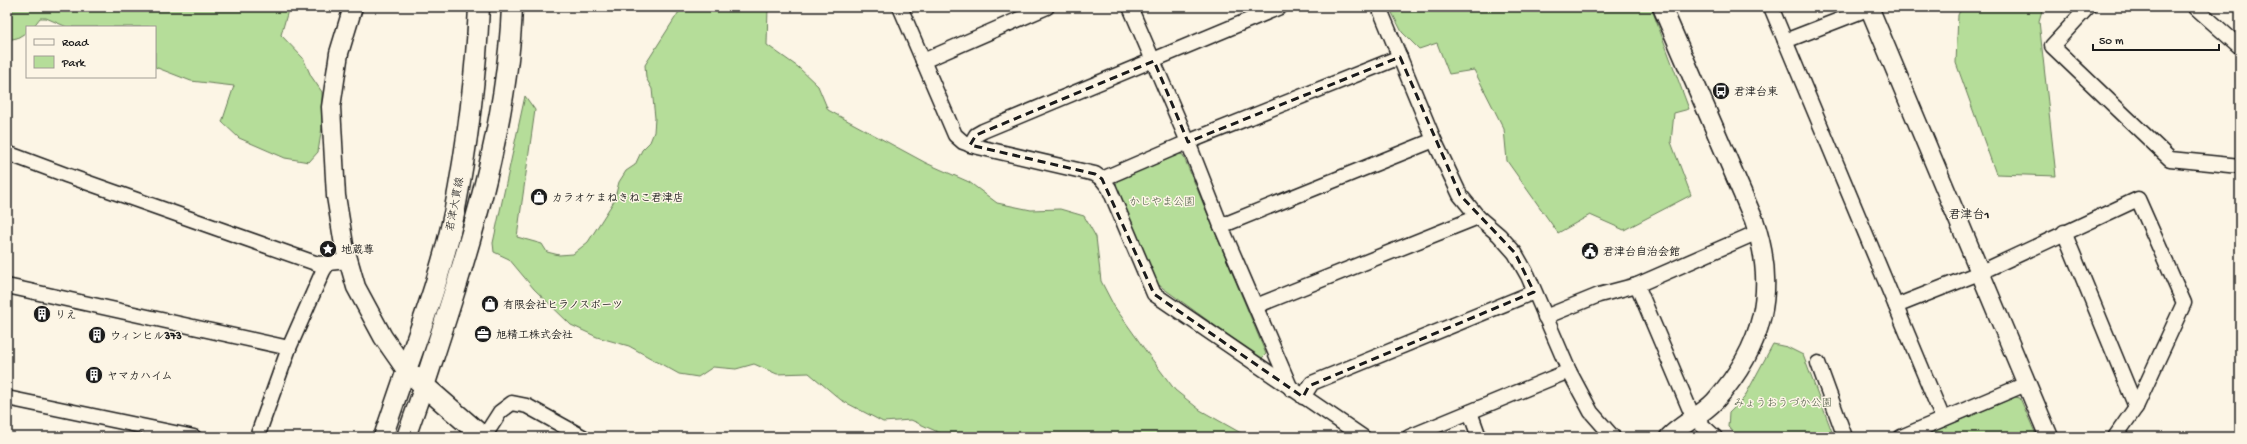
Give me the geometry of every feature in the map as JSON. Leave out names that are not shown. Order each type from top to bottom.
[{"type":"main road","name":"君津大貫線","points":[[406,370],[438,276],[454,215],[468,123],[480,7]]},
{"type":"main road","name":"君津大貫線","points":[[424,386],[465,259],[497,126],[511,33],[512,7]]},
{"type":"main road","points":[[406,370],[483,437]]},
{"type":"street","points":[[353,7],[339,53],[331,107],[336,196],[348,261],[356,287],[383,337],[406,370],[382,437]]},
{"type":"street","points":[[900,7],[955,135],[970,145],[1095,174],[1102,179],[1109,188],[1154,294],[1297,393],[1364,437]]},
{"type":"street","points":[[923,61],[1047,7]]},
{"type":"street","points":[[1130,7],[1188,142],[1220,226],[1297,393]]},
{"type":"street","points":[[970,145],[976,135],[983,131],[1154,61],[1280,7]]},
{"type":"street","points":[[1379,7],[1434,140],[1460,195],[1478,217],[1499,235],[1515,253],[1528,276],[1569,371],[1591,412],[1611,437]]},
{"type":"street","points":[[1662,7],[1758,232],[1762,243],[1766,274],[1764,304],[1759,331],[1747,359],[1714,402],[1669,437]]},
{"type":"street","points":[[1771,7],[1943,419]]},
{"type":"street","points":[[1785,42],[1869,7],[2049,437]]},
{"type":"street","points":[[2088,7],[2052,46],[2170,159],[2240,166]]},
{"type":"street","points":[[2195,7],[2240,47]]},
{"type":"street","points":[[1102,179],[1188,142],[1400,57]]},
{"type":"street","points":[[1220,226],[1434,140]]},
{"type":"street","points":[[7,153],[66,176],[318,264],[348,261]]},
{"type":"street","points":[[1896,306],[1980,273],[2064,232],[2138,199],[2184,303],[2136,407],[2115,437]]},
{"type":"street","points":[[1256,306],[1478,217]]},
{"type":"street","points":[[1545,317],[1599,295],[1636,285],[1758,232]]},
{"type":"street","points":[[2064,232],[2136,407]]},
{"type":"street","points":[[257,437],[288,348],[322,270],[328,263]]},
{"type":"street","points":[[1636,285],[1693,417],[1715,437]]},
{"type":"street","points":[[7,286],[288,348]]},
{"type":"street","points":[[1297,393],[1312,383],[1534,292]]},
{"type":"street","points":[[1818,363],[1845,437]]},
{"type":"street","points":[[1409,437],[1569,371]]},
{"type":"street","points":[[1901,437],[2026,384]]},
{"type":"street","points":[[406,437],[424,386]]},
{"type":"street","points":[[7,398],[194,437]]},
{"type":"street","points":[[483,437],[500,412],[512,403],[527,406],[583,437]]},
{"type":"street","points":[[1470,412],[1479,437]]},
{"type":"highlighted area","points":[[1400,57],[1460,195],[1515,253],[1534,292],[1309,386],[1303,397],[1154,294],[1102,179],[1095,174],[970,145],[976,135],[1154,61],[1188,142]]},
{"type":"green space","points":[[7,7],[289,7],[281,35],[303,58],[311,76],[322,92],[322,127],[318,152],[309,162],[285,158],[239,138],[222,122],[234,86],[191,81],[156,67],[156,26],[65,26],[46,18],[40,18],[34,26],[26,26],[26,33],[17,38],[7,40]]},
{"type":"green space","points":[[682,7],[768,7],[767,45],[798,67],[818,86],[828,110],[926,163],[969,182],[997,203],[1031,210],[1060,209],[1084,216],[1096,237],[1101,281],[1114,306],[1148,354],[1175,390],[1200,410],[1248,437],[949,437],[911,420],[883,422],[841,400],[809,373],[777,374],[754,364],[736,369],[713,367],[698,377],[679,374],[629,346],[597,337],[571,325],[534,289],[509,259],[494,252],[493,243],[525,96],[535,110],[517,237],[542,244],[547,252],[559,255],[573,254],[588,242],[614,201],[619,182],[626,171],[635,165],[642,150],[650,142],[654,132],[655,118],[652,89],[646,78],[645,65]]},
{"type":"green space","points":[[1389,7],[1651,7],[1689,109],[1674,113],[1671,142],[1691,195],[1624,230],[1590,215],[1558,233],[1507,161],[1504,129],[1474,70],[1449,74],[1437,43],[1419,49],[1402,32]]},
{"type":"green space","points":[[1962,7],[2043,7],[2039,21],[2056,176],[1996,174],[1956,63],[1958,15]]},
{"type":"green space","name":"かじやま公園","points":[[1178,153],[1183,155],[1266,354],[1261,359],[1156,283],[1115,188],[1118,179]]},
{"type":"green space","name":"みょうおうづか公園","points":[[1773,344],[1787,347],[1803,355],[1834,437],[1739,437],[1728,427],[1729,413],[1744,398]]},
{"type":"green space","points":[[2015,397],[2020,398],[2037,437],[1921,437]]},
{"type":"place","name":"君津台東","points":[[1721,91]]},
{"type":"place","name":"カラオケまねきねこ君津店","points":[[539,197]]},
{"type":"place","name":"地蔵尊","points":[[328,249]]},
{"type":"place","name":"君津台自治会館","points":[[1590,251]]},
{"type":"place","name":"有限会社ヒラノスポーツ","points":[[490,304]]},
{"type":"place","name":"りえ","points":[[42,314]]},
{"type":"place","name":"旭精工株式会社","points":[[483,334]]},
{"type":"place","name":"ウィンヒル373","points":[[97,335]]},
{"type":"place","name":"ヤマカハイム","points":[[94,375]]},
{"type":"district","name":"君津台1","points":[[1969,214]]}]
